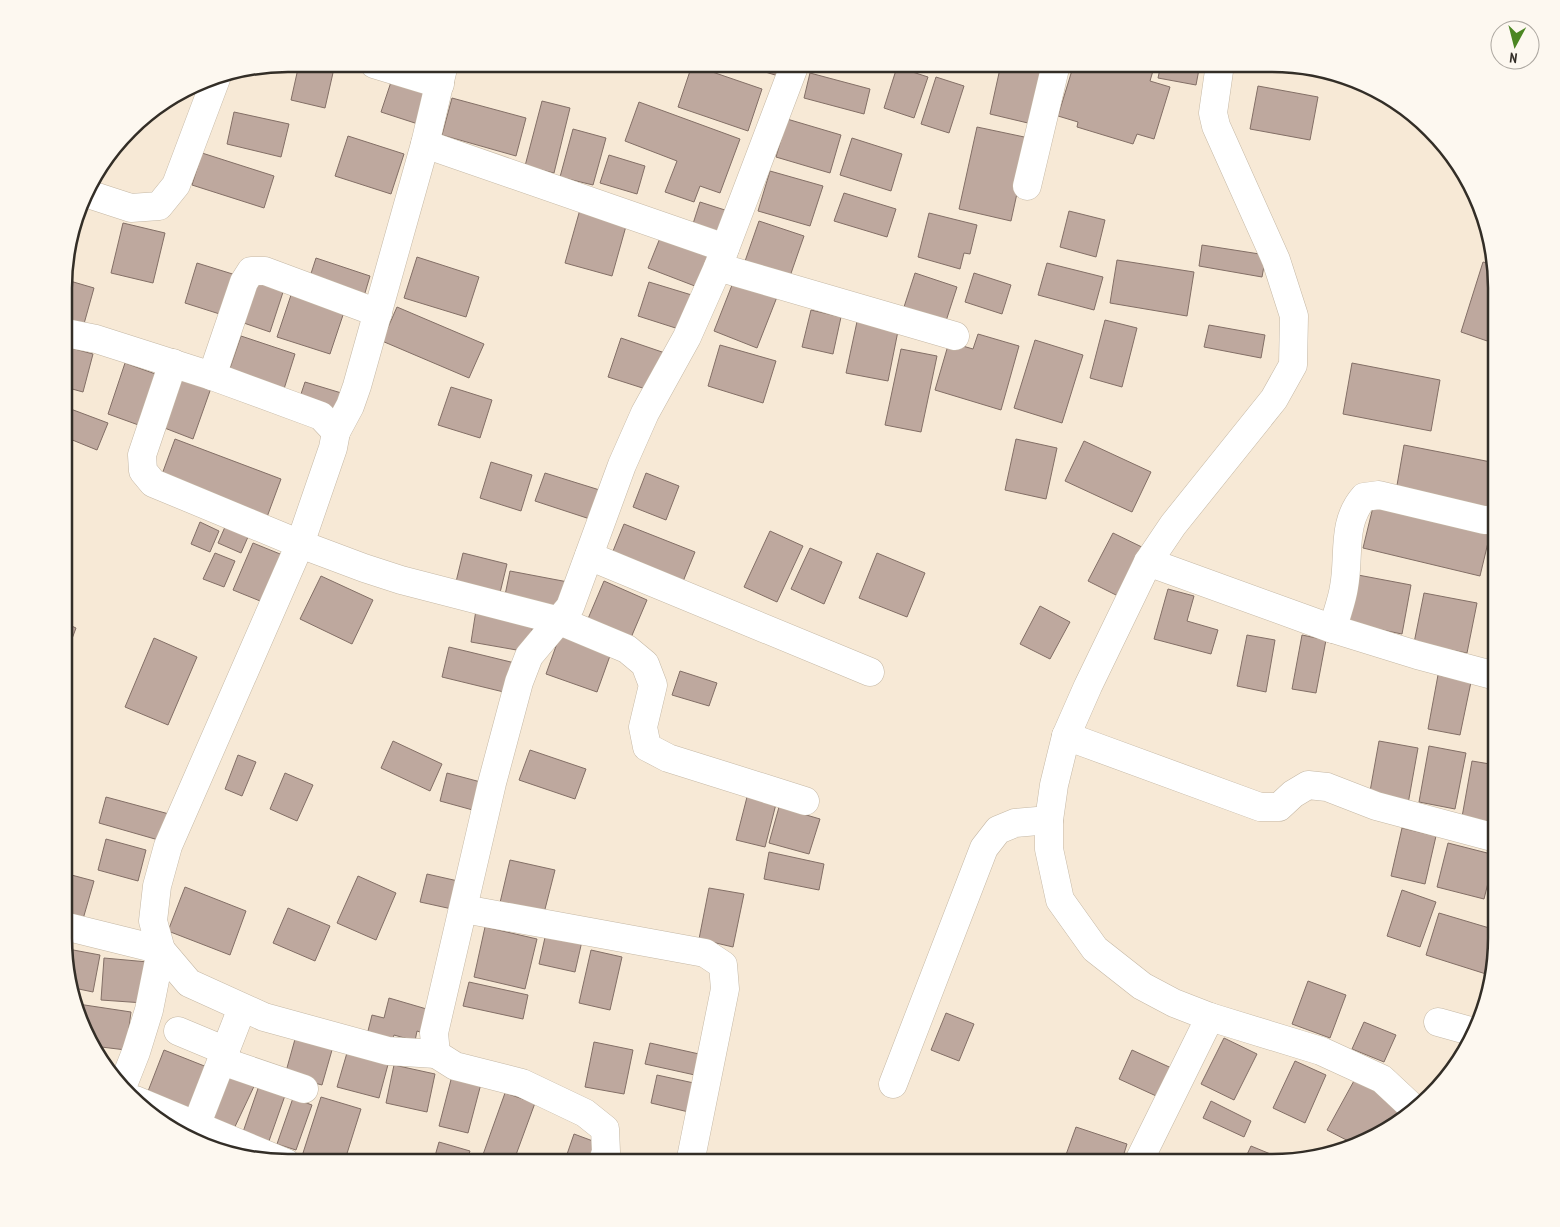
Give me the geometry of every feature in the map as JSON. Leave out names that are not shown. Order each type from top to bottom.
[{"type":"street","points":[[436,1054],[434,1033],[492,783],[519,682],[529,656],[570,607],[622,466],[645,413],[687,337],[721,258],[792,73]]},
{"type":"street","points":[[1027,186],[1054,73]]},
{"type":"street","points":[[1219,73],[1213,113],[1216,126],[1276,260],[1294,316],[1293,365],[1274,399],[1173,525],[1148,562],[1066,736],[1054,785],[1049,820],[1049,849],[1060,900],[1095,949],[1142,986],[1174,1003],[1210,1017],[1321,1051],[1382,1079],[1410,1105]]},
{"type":"street","points":[[442,74],[426,144],[357,386],[350,406],[336,432],[333,448],[300,544],[168,846],[157,886],[153,921],[161,950],[190,983],[264,1017],[388,1051],[436,1054],[455,1066],[522,1083],[585,1113],[605,1129],[605,1154]]},
{"type":"street","points":[[94,196],[131,208],[159,206],[176,185],[213,86]]},
{"type":"street","points":[[426,144],[721,258],[955,336]]},
{"type":"street","points":[[212,376],[244,282],[252,271],[266,272],[378,313]]},
{"type":"street","points":[[72,334],[96,339],[173,363],[321,416],[336,432]]},
{"type":"street","points":[[173,363],[142,455],[143,471],[153,483],[300,544],[401,580],[560,621],[627,649],[645,664],[653,685],[643,727],[647,747],[668,758],[805,801]]},
{"type":"street","points":[[1332,629],[1344,588],[1347,568],[1348,534],[1356,507],[1364,497],[1379,495],[1488,520]]},
{"type":"street","points":[[589,556],[870,672]]},
{"type":"street","points":[[1148,562],[1332,629],[1488,674]]},
{"type":"street","points":[[1066,736],[1260,807],[1279,807],[1293,794],[1308,785],[1327,787],[1376,806],[1488,836]]},
{"type":"street","points":[[893,1084],[984,848],[998,830],[1015,823],[1049,820]]},
{"type":"street","points":[[464,910],[705,953],[723,965],[725,989],[692,1154]]},
{"type":"street","points":[[72,928],[161,950]]},
{"type":"street","points":[[125,1080],[149,1010],[161,950]]},
{"type":"street","points":[[196,1126],[242,1008]]},
{"type":"street","points":[[1142,1154],[1210,1017]]},
{"type":"street","points":[[1438,1022],[1467,1030]]},
{"type":"street","points":[[178,1031],[224,1056],[304,1089]]},
{"type":"street","points":[[155,1109],[262,1153]]},
{"type":"building","points":[[297,73],[333,73],[325,108],[291,100]]},
{"type":"building","points":[[689,73],[715,73],[762,89],[748,131],[678,107]]},
{"type":"building","points":[[769,73],[787,73],[785,78]]},
{"type":"building","points":[[810,73],[870,89],[864,114],[804,98]]},
{"type":"building","points":[[895,73],[916,73],[928,77],[914,118],[884,108]]},
{"type":"building","points":[[999,73],[1044,73],[1032,124],[990,114]]},
{"type":"building","points":[[1071,73],[1152,73],[1150,81],[1170,87],[1154,139],[1137,134],[1133,144],[1077,127],[1078,122],[1058,116]]},
{"type":"building","points":[[1159,73],[1198,73],[1196,85],[1158,78]]},
{"type":"building","points":[[936,77],[964,86],[949,133],[921,124]]},
{"type":"building","points":[[391,82],[431,94],[421,125],[381,112]]},
{"type":"building","points":[[1258,86],[1318,97],[1310,140],[1250,129]]},
{"type":"building","points":[[452,98],[526,118],[516,156],[442,135]]},
{"type":"building","points":[[542,101],[570,108],[554,173],[525,166]]},
{"type":"building","points":[[639,102],[740,139],[720,193],[700,186],[694,202],[665,192],[677,161],[625,141]]},
{"type":"building","points":[[234,112],[289,124],[281,157],[227,144]]},
{"type":"building","points":[[787,119],[841,135],[830,173],[776,157]]},
{"type":"building","points":[[977,127],[1029,138],[1011,221],[959,209]]},
{"type":"building","points":[[573,129],[606,138],[593,185],[560,177]]},
{"type":"building","points":[[348,136],[404,154],[391,194],[335,176]]},
{"type":"building","points":[[852,138],[902,154],[891,191],[840,175]]},
{"type":"building","points":[[202,153],[274,176],[264,208],[192,185]]},
{"type":"building","points":[[609,155],[645,166],[637,194],[600,183]]},
{"type":"building","points":[[770,171],[823,186],[810,226],[758,211]]},
{"type":"building","points":[[844,193],[896,209],[887,237],[834,221]]},
{"type":"building","points":[[700,202],[728,211],[719,239],[691,230]]},
{"type":"building","points":[[581,206],[628,219],[612,276],[565,263]]},
{"type":"building","points":[[1069,211],[1105,220],[1096,257],[1060,247]]},
{"type":"building","points":[[929,213],[977,225],[970,254],[964,253],[960,269],[918,257]]},
{"type":"building","points":[[759,221],[804,236],[788,282],[743,267]]},
{"type":"building","points":[[123,223],[165,233],[153,283],[111,273]]},
{"type":"building","points":[[662,233],[713,253],[700,288],[648,268]]},
{"type":"building","points":[[1202,245],[1266,255],[1262,277],[1199,266]]},
{"type":"building","points":[[417,257],[479,277],[466,317],[404,298]]},
{"type":"building","points":[[316,258],[370,276],[362,303],[307,286]]},
{"type":"building","points":[[1117,260],[1194,272],[1187,316],[1110,303]]},
{"type":"building","points":[[1483,262],[1486,263],[1488,341],[1461,332]]},
{"type":"building","points":[[197,263],[239,276],[226,316],[185,303]]},
{"type":"building","points":[[1047,263],[1103,277],[1094,310],[1038,295]]},
{"type":"building","points":[[915,273],[957,287],[946,321],[904,307]]},
{"type":"building","points":[[974,273],[1011,285],[1002,314],[965,302]]},
{"type":"building","points":[[253,276],[285,286],[270,332],[238,321]]},
{"type":"building","points":[[734,280],[777,297],[757,348],[714,331]]},
{"type":"building","points":[[73,282],[94,288],[82,331],[72,328]]},
{"type":"building","points":[[649,282],[695,296],[685,331],[638,316]]},
{"type":"building","points":[[291,295],[344,312],[330,354],[277,337]]},
{"type":"building","points":[[397,307],[484,344],[469,378],[382,341]]},
{"type":"building","points":[[811,310],[841,317],[833,354],[802,347]]},
{"type":"building","points":[[858,317],[899,326],[888,381],[846,373]]},
{"type":"building","points":[[1105,320],[1137,328],[1122,387],[1090,378]]},
{"type":"building","points":[[1209,325],[1265,335],[1261,358],[1204,347]]},
{"type":"building","points":[[978,334],[1019,346],[1001,410],[935,390],[949,342],[973,349]]},
{"type":"building","points":[[241,336],[295,354],[284,389],[229,371]]},
{"type":"building","points":[[621,338],[665,353],[652,391],[608,377]]},
{"type":"building","points":[[1035,340],[1083,355],[1062,423],[1014,408]]},
{"type":"building","points":[[720,345],[776,361],[763,403],[708,386]]},
{"type":"building","points":[[72,348],[93,354],[83,392],[72,389]]},
{"type":"building","points":[[901,349],[937,356],[921,432],[885,425]]},
{"type":"building","points":[[125,363],[161,376],[144,427],[108,414]]},
{"type":"building","points":[[1352,363],[1440,380],[1431,431],[1343,414]]},
{"type":"building","points":[[180,377],[211,388],[193,439],[162,427]]},
{"type":"building","points":[[305,382],[348,395],[343,413],[299,400]]},
{"type":"building","points":[[451,387],[492,400],[480,438],[438,425]]},
{"type":"building","points":[[72,410],[108,423],[97,450],[72,440]]},
{"type":"building","points":[[175,439],[281,479],[267,517],[161,477]]},
{"type":"building","points":[[1016,439],[1057,448],[1046,499],[1005,490]]},
{"type":"building","points":[[1084,441],[1151,472],[1132,512],[1065,481]]},
{"type":"building","points":[[1404,445],[1488,461],[1488,508],[1396,491]]},
{"type":"building","points":[[491,462],[532,475],[521,511],[480,498]]},
{"type":"building","points":[[545,473],[606,492],[596,521],[535,501]]},
{"type":"building","points":[[646,473],[679,486],[666,520],[633,507]]},
{"type":"building","points":[[1374,503],[1488,529],[1488,543],[1480,576],[1363,548]]},
{"type":"building","points":[[228,520],[251,530],[241,553],[218,543]]},
{"type":"building","points":[[200,522],[219,531],[210,552],[191,544]]},
{"type":"building","points":[[624,524],[695,552],[682,584],[611,556]]},
{"type":"building","points":[[770,531],[803,546],[777,602],[744,587]]},
{"type":"building","points":[[1113,533],[1148,550],[1124,599],[1088,581]]},
{"type":"building","points":[[253,543],[290,558],[270,605],[233,590]]},
{"type":"building","points":[[810,548],[842,562],[824,604],[791,589]]},
{"type":"building","points":[[215,553],[235,561],[224,587],[203,579]]},
{"type":"building","points":[[463,553],[507,564],[499,597],[455,586]]},
{"type":"building","points":[[877,553],[925,573],[907,617],[859,598]]},
{"type":"building","points":[[510,571],[568,582],[562,611],[504,600]]},
{"type":"building","points":[[1358,575],[1411,585],[1402,634],[1348,623]]},
{"type":"building","points":[[321,576],[373,600],[352,644],[300,619]]},
{"type":"building","points":[[604,581],[647,600],[630,640],[587,621]]},
{"type":"building","points":[[1168,589],[1194,596],[1187,621],[1218,630],[1211,654],[1154,639]]},
{"type":"building","points":[[1424,593],[1477,603],[1467,653],[1414,643]]},
{"type":"building","points":[[1040,606],[1070,622],[1050,659],[1020,644]]},
{"type":"building","points":[[476,610],[534,620],[528,652],[471,642]]},
{"type":"building","points":[[72,626],[76,628],[72,639]]},
{"type":"building","points":[[560,635],[611,653],[597,692],[546,674]]},
{"type":"building","points":[[1247,635],[1275,640],[1266,692],[1237,686]]},
{"type":"building","points":[[1302,635],[1326,640],[1316,693],[1292,689]]},
{"type":"building","points":[[154,638],[197,657],[168,725],[125,707]]},
{"type":"building","points":[[449,647],[519,664],[512,694],[442,677]]},
{"type":"building","points":[[680,671],[717,683],[709,706],[672,695]]},
{"type":"building","points":[[1438,675],[1471,682],[1460,735],[1428,729]]},
{"type":"building","points":[[393,741],[442,764],[430,791],[381,768]]},
{"type":"building","points":[[1379,741],[1418,748],[1408,804],[1369,797]]},
{"type":"building","points":[[1429,746],[1466,753],[1455,809],[1419,802]]},
{"type":"building","points":[[530,750],[586,769],[575,799],[519,780]]},
{"type":"building","points":[[238,755],[256,762],[242,796],[225,789]]},
{"type":"building","points":[[1472,761],[1488,764],[1488,822],[1462,817]]},
{"type":"building","points":[[285,773],[313,785],[297,821],[270,809]]},
{"type":"building","points":[[447,773],[488,784],[480,812],[440,801]]},
{"type":"building","points":[[106,797],[169,814],[162,841],[99,823]]},
{"type":"building","points":[[747,797],[776,804],[765,847],[736,840]]},
{"type":"building","points":[[779,807],[820,819],[809,854],[769,843]]},
{"type":"building","points":[[1402,828],[1436,836],[1425,884],[1391,876]]},
{"type":"building","points":[[106,839],[146,850],[138,881],[98,870]]},
{"type":"building","points":[[1448,843],[1488,853],[1488,883],[1484,899],[1437,887]]},
{"type":"building","points":[[769,852],[824,864],[819,890],[764,879]]},
{"type":"building","points":[[510,860],[555,870],[543,917],[499,907]]},
{"type":"building","points":[[427,874],[458,881],[452,909],[420,902]]},
{"type":"building","points":[[72,875],[94,881],[81,926],[72,924]]},
{"type":"building","points":[[358,876],[396,893],[376,940],[337,923]]},
{"type":"building","points":[[185,887],[246,911],[230,955],[168,931]]},
{"type":"building","points":[[709,888],[744,894],[733,947],[699,939]]},
{"type":"building","points":[[1402,890],[1436,902],[1420,947],[1387,936]]},
{"type":"building","points":[[288,908],[330,926],[315,961],[273,943]]},
{"type":"building","points":[[1439,913],[1488,928],[1484,973],[1426,955]]},
{"type":"building","points":[[485,927],[537,939],[525,989],[474,977]]},
{"type":"building","points":[[546,933],[582,941],[575,972],[539,964]]},
{"type":"building","points":[[73,950],[100,955],[93,992],[79,989]]},
{"type":"building","points":[[591,950],[622,957],[610,1010],[579,1003]]},
{"type":"building","points":[[104,958],[148,962],[144,1003],[101,1000]]},
{"type":"building","points":[[1308,981],[1346,995],[1330,1038],[1292,1024]]},
{"type":"building","points":[[469,982],[528,995],[523,1019],[463,1006]]},
{"type":"building","points":[[389,998],[430,1010],[423,1033],[417,1031],[415,1041],[394,1035],[390,1046],[366,1039],[372,1015],[384,1018]]},
{"type":"building","points":[[83,1005],[131,1012],[126,1050],[102,1047]]},
{"type":"building","points":[[946,1013],[974,1024],[959,1061],[931,1050]]},
{"type":"building","points":[[1364,1022],[1396,1035],[1384,1062],[1352,1049]]},
{"type":"building","points":[[297,1032],[334,1043],[322,1085],[285,1075]]},
{"type":"building","points":[[1224,1038],[1257,1054],[1234,1100],[1201,1084]]},
{"type":"building","points":[[594,1042],[633,1050],[624,1094],[585,1087]]},
{"type":"building","points":[[650,1043],[708,1056],[704,1077],[645,1064]]},
{"type":"building","points":[[349,1046],[390,1057],[379,1098],[337,1087]]},
{"type":"building","points":[[164,1050],[212,1069],[193,1118],[145,1099]]},
{"type":"building","points":[[1132,1050],[1178,1071],[1165,1100],[1119,1079]]},
{"type":"building","points":[[1295,1061],[1326,1075],[1305,1123],[1273,1108]]},
{"type":"building","points":[[394,1065],[435,1074],[427,1112],[386,1103]]},
{"type":"building","points":[[229,1066],[257,1080],[232,1133],[203,1120]]},
{"type":"building","points":[[453,1072],[482,1080],[468,1133],[439,1126]]},
{"type":"building","points":[[657,1075],[703,1085],[697,1114],[651,1103]]},
{"type":"building","points":[[262,1077],[288,1087],[269,1141],[243,1132]]},
{"type":"building","points":[[1355,1079],[1403,1104],[1398,1114],[1379,1126],[1347,1141],[1327,1130]]},
{"type":"building","points":[[505,1093],[535,1103],[516,1154],[483,1154]]},
{"type":"building","points":[[321,1097],[361,1109],[347,1154],[303,1153]]},
{"type":"building","points":[[293,1098],[312,1105],[296,1150],[277,1144]]},
{"type":"building","points":[[1211,1101],[1251,1121],[1244,1137],[1203,1118]]},
{"type":"building","points":[[1076,1127],[1127,1144],[1124,1154],[1066,1154]]},
{"type":"building","points":[[574,1134],[601,1144],[597,1154],[567,1154]]},
{"type":"building","points":[[439,1142],[470,1151],[469,1154],[436,1154]]},
{"type":"building","points":[[1251,1146],[1270,1154],[1247,1154]]}]
